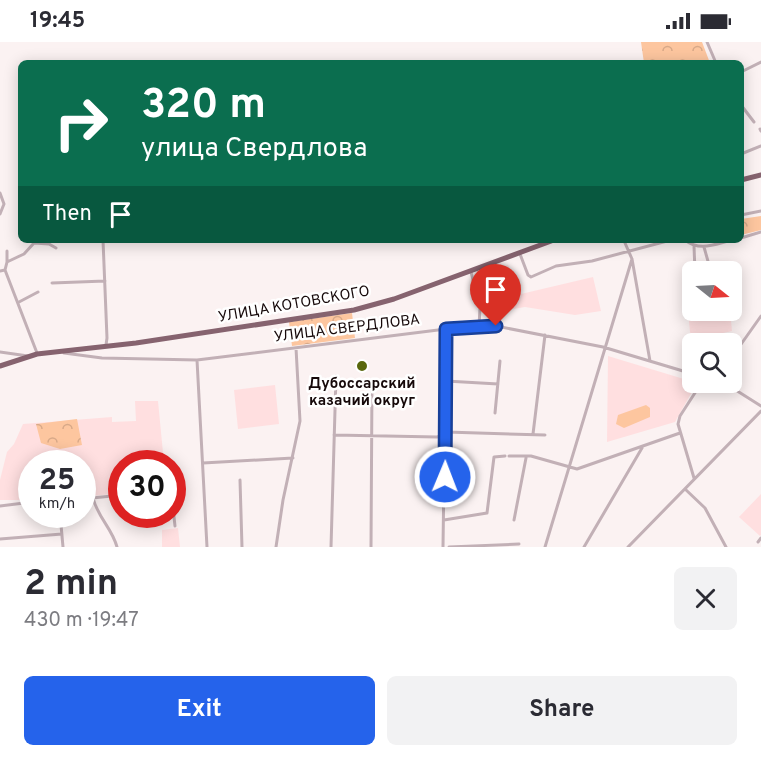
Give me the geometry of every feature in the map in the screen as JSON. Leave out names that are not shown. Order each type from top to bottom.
[{"type":"highway","points":[[744,179],[761,175]]},
{"type":"highway","name":"УЛИЦА КОТОВСКОГО","points":[[64,353],[105,345],[354,310],[394,299],[545,243]]},
{"type":"highway","points":[[91,349],[91,357]]},
{"type":"highway","name":"УЛИЦА СВЕРДЛОВА","points":[[0,366],[37,354],[64,353]]},
{"type":"street","points":[[707,42],[715,60]]},
{"type":"street","points":[[744,70],[761,62]]},
{"type":"street","points":[[744,109],[754,122]]},
{"type":"street","points":[[744,113],[748,114]]},
{"type":"street","points":[[744,153],[761,146]]},
{"type":"street","points":[[0,193],[4,204],[0,214]]},
{"type":"street","points":[[744,214],[761,211]]},
{"type":"street","points":[[744,236],[761,232]]},
{"type":"street","points":[[7,262],[24,254],[34,243],[49,244],[56,249]]},
{"type":"street","points":[[103,243],[105,345]]},
{"type":"street","points":[[625,243],[632,259],[650,361]]},
{"type":"street","points":[[519,252],[527,273],[531,277],[568,263],[592,261],[661,243]]},
{"type":"street","points":[[690,243],[704,247],[720,243]]},
{"type":"street","points":[[694,246],[695,261]]},
{"type":"street","points":[[704,247],[708,261]]},
{"type":"street","points":[[7,251],[5,270],[37,354]]},
{"type":"street","points":[[545,547],[570,468],[603,347],[632,259]]},
{"type":"street","points":[[0,271],[5,270]]},
{"type":"street","points":[[471,271],[480,309],[479,326]]},
{"type":"street","points":[[52,283],[105,281]]},
{"type":"street","points":[[19,302],[38,292]]},
{"type":"street","points":[[742,343],[761,316]]},
{"type":"street","name":"УЛИЦА СВЕРДЛОВА","points":[[64,353],[91,357],[197,360],[446,329],[496,326],[603,347],[682,371]]},
{"type":"street","points":[[443,547],[446,329]]},
{"type":"street","points":[[533,434],[545,335]]},
{"type":"street","points":[[276,547],[283,500],[300,421],[296,348]]},
{"type":"street","points":[[0,352],[14,352],[29,356]]},
{"type":"street","points":[[14,352],[14,361]]},
{"type":"street","points":[[197,360],[207,547]]},
{"type":"street","points":[[495,413],[500,361]]},
{"type":"street","points":[[332,547],[336,376]]},
{"type":"street","points":[[446,381],[498,384]]},
{"type":"street","points":[[371,547],[372,383]]},
{"type":"street","points":[[694,478],[678,419],[695,393]]},
{"type":"street","points":[[740,393],[761,406]]},
{"type":"street","points":[[628,547],[761,411]]},
{"type":"street","points":[[334,435],[437,436],[446,433],[545,435]]},
{"type":"street","points":[[444,520],[487,513],[494,456],[543,459],[570,468],[593,465],[680,433]]},
{"type":"street","points":[[584,547],[643,446]]},
{"type":"street","points":[[203,463],[293,458]]},
{"type":"street","points":[[514,520],[526,458]]},
{"type":"street","points":[[240,480],[242,547]]},
{"type":"street","points":[[685,489],[705,508],[726,547]]},
{"type":"street","points":[[0,506],[18,504]]},
{"type":"street","points":[[96,507],[99,516],[111,531],[117,547]]},
{"type":"street","points":[[61,528],[63,547]]},
{"type":"street","points":[[0,539],[62,534]]},
{"type":"street","points":[[449,547],[519,544]]},
{"type":"shaded area","points":[[508,265],[521,294],[593,277],[601,311],[575,315],[525,307],[486,314],[481,309],[476,277]]},
{"type":"shaded area","points":[[689,321],[731,321],[732,331],[690,333]]},
{"type":"shaded area","points":[[608,356],[682,378],[682,393],[691,393],[675,422],[607,442]]},
{"type":"shaded area","points":[[275,385],[279,424],[238,429],[234,390]]},
{"type":"shaded area","points":[[135,401],[158,401],[163,450],[108,450],[108,494],[96,496],[96,450],[18,450],[18,500],[0,500],[0,480],[7,452],[14,444],[23,424],[112,417],[112,422],[136,421]]},
{"type":"shaded area","points":[[761,494],[761,535],[760,536],[739,517]]},
{"type":"shaded area","points":[[178,528],[180,547],[162,547],[162,530]]},
{"type":"green space","points":[[641,42],[702,42],[709,60],[644,60]]},
{"type":"green space","points":[[761,216],[761,230],[744,234],[744,219]]},
{"type":"green space","points":[[352,313],[355,338],[292,346],[289,322]]},
{"type":"green space","points":[[646,405],[650,408],[650,417],[624,428],[616,424],[618,415]]},
{"type":"green space","points":[[77,419],[82,445],[60,449],[41,443],[36,424]]},
{"type":"place","name":"Дубоссарский казачий округ","points":[[362,366]]},
{"type":"route","points":[[445,477],[446,329],[496,326]]}]
